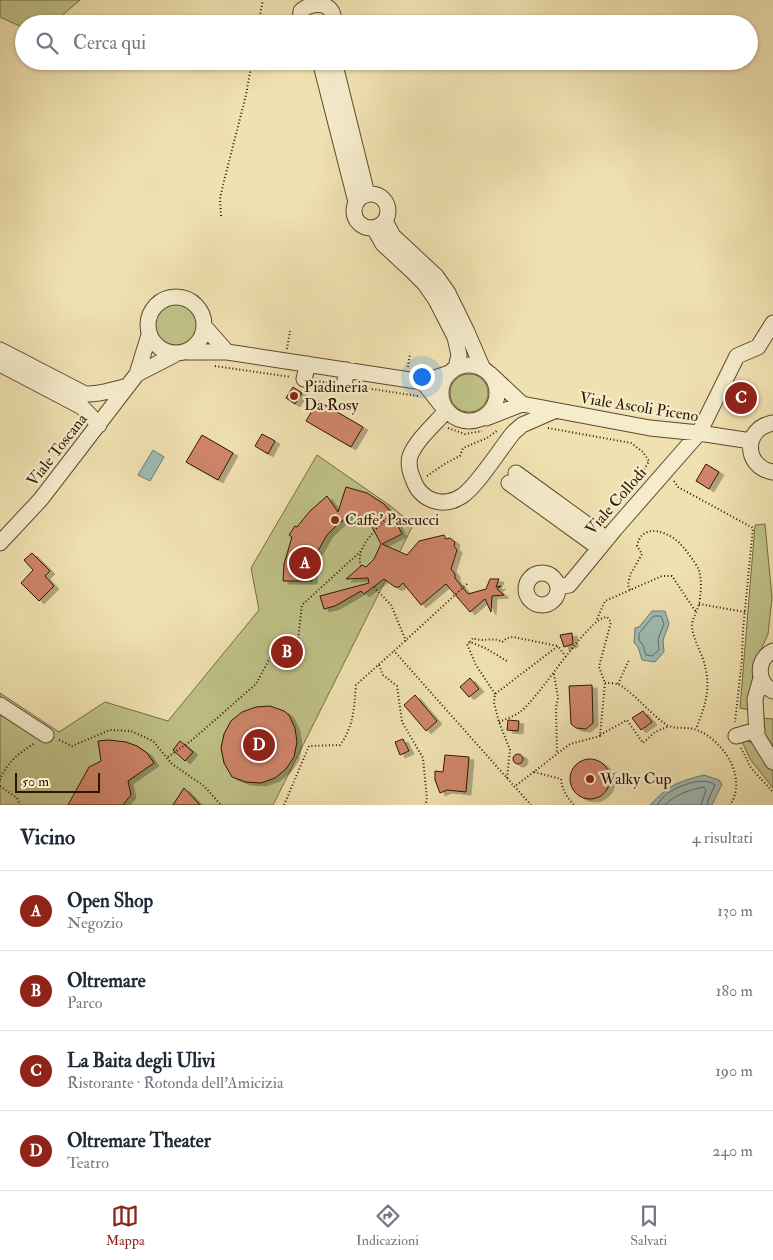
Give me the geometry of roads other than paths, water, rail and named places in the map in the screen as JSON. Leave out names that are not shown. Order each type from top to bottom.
[{"type":"street","points":[[301,15],[301,11],[309,3],[315,1],[321,2],[331,9],[333,15]]},
{"type":"street","points":[[323,70],[361,198]]},
{"type":"street","points":[[336,70],[361,198],[353,212],[357,222],[365,228],[380,225],[436,276],[448,293],[487,371],[495,382],[497,400],[484,424]]},
{"type":"street","points":[[361,198],[376,195],[384,200],[388,212],[380,225],[383,244],[425,284],[436,300],[455,337],[459,355],[452,370],[444,379],[440,396],[442,416],[418,442],[410,458],[410,471],[415,484],[423,496],[436,502],[450,501],[462,496],[472,487],[513,432],[522,425],[554,411]]},
{"type":"street","points":[[182,353],[200,342],[205,327],[204,317],[192,301],[176,296],[168,298],[155,306],[148,319],[149,335],[153,342],[168,352],[182,353],[227,352],[423,382],[470,365],[487,371],[522,404],[484,424],[442,416]]},
{"type":"street","name":"Viale Collodi","points":[[558,587],[569,585],[699,433],[737,356],[758,347],[773,323]]},
{"type":"street","points":[[205,327],[227,352]]},
{"type":"street","name":"Viale Toscana","points":[[0,542],[41,499],[133,380],[149,335]]},
{"type":"street","points":[[0,350],[85,394],[97,395],[133,380]]},
{"type":"street","name":"Viale Toscana","points":[[133,380],[182,353]]},
{"type":"street","points":[[0,364],[82,407],[99,425]]},
{"type":"street","points":[[304,379],[308,364]]},
{"type":"street","points":[[344,385],[347,370]]},
{"type":"street","points":[[423,382],[442,416]]},
{"type":"street","name":"Viale Ascoli Piceno","points":[[522,404],[650,428],[751,441]]},
{"type":"street","points":[[773,423],[759,428],[751,441],[752,456],[755,463],[767,471],[773,472]]},
{"type":"street","points":[[512,478],[603,544]]},
{"type":"street","points":[[773,651],[764,658],[761,664],[761,678],[755,699],[757,736],[773,762]]},
{"type":"street","points":[[761,678],[764,684],[773,691]]},
{"type":"street","points":[[0,705],[46,735]]},
{"type":"street","points":[[736,736],[757,730]]},
{"type":"water","points":[[153,450],[164,457],[150,481],[138,475]]},
{"type":"water","points":[[652,611],[665,611],[669,624],[663,640],[664,652],[655,662],[642,660],[638,647],[634,643],[635,628],[639,627]]},
{"type":"water","points":[[704,775],[719,780],[722,784],[712,805],[650,805],[674,785]]},
{"type":"place","name":"Piadineria Da Rosy","points":[[294,396]]},
{"type":"place","name":"La Baita degli Ulivi","points":[[741,398]]},
{"type":"place","name":"Caffe' Pascucci","points":[[335,520]]},
{"type":"place","name":"Open Shop","points":[[305,563]]},
{"type":"place","name":"Oltremare","points":[[287,652]]},
{"type":"place","name":"Oltremare Theater","points":[[259,745]]},
{"type":"place","name":"Walky Cup","points":[[590,779]]}]
